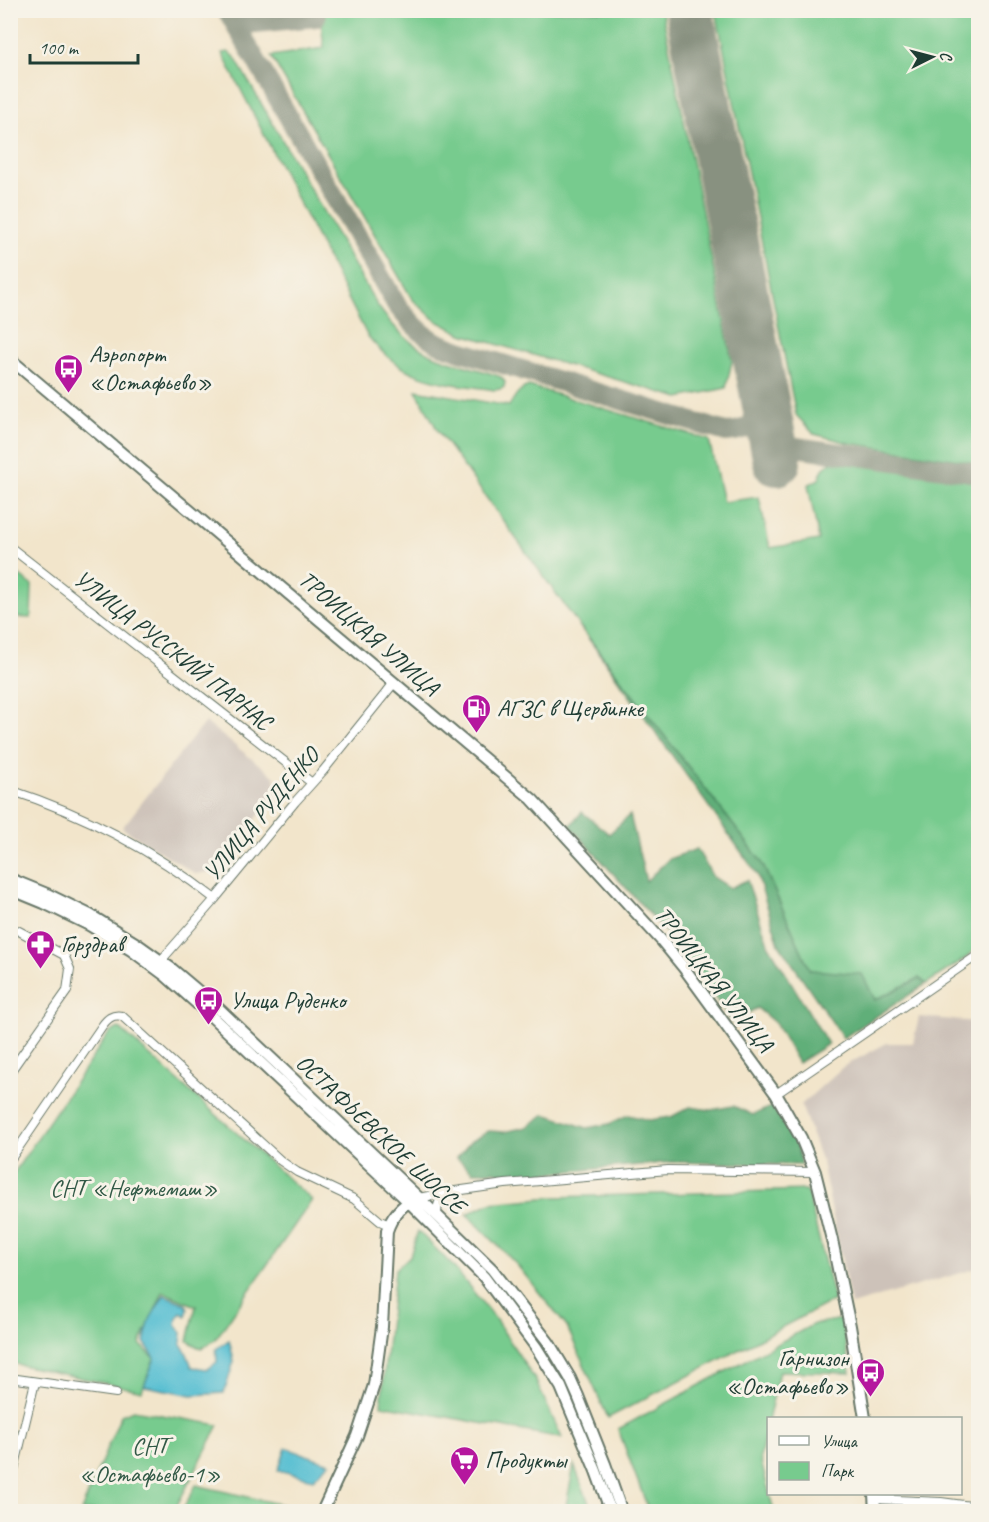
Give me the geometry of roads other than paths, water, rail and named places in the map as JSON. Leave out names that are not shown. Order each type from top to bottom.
[{"type":"street","name":"ТРОИЦКАЯ УЛИЦА","points":[[10,359],[532,799],[684,968],[776,1094],[801,1137],[815,1172],[832,1240],[850,1326],[865,1417]]},
{"type":"street","name":"УЛИЦА РУССКИЙ ПАРНАС","points":[[10,547],[312,783]]},
{"type":"street","name":"УЛИЦА РУДЕНКО","points":[[158,964],[215,899],[394,683]]},
{"type":"street","points":[[10,790],[50,804],[110,832],[158,860],[215,899]]},
{"type":"street","name":"ОСТАФЬЕВСКОЕ ШОССЕ","points":[[10,879],[90,915],[137,944],[158,964],[217,1007],[414,1200],[484,1277],[536,1347],[561,1387],[611,1512]]},
{"type":"street","name":"ОСТАФЬЕВСКОЕ ШОССЕ","points":[[10,889],[89,925],[131,951],[158,964]]},
{"type":"street","points":[[10,928],[64,955],[70,969],[67,991],[10,1072]]},
{"type":"street","points":[[776,1094],[978,955]]},
{"type":"street","points":[[10,1160],[107,1019],[112,1016],[122,1016],[281,1161],[297,1172],[354,1198],[389,1225]]},
{"type":"street","points":[[322,1512],[365,1415],[374,1385],[382,1327],[386,1238],[389,1225],[397,1214],[414,1200],[448,1192],[516,1183],[668,1170],[815,1172]]},
{"type":"street","points":[[438,1215],[437,1208],[440,1199],[448,1192]]},
{"type":"street","name":"ОСТАФЬЕВСКОЕ ШОССЕ","points":[[414,1200],[438,1215],[492,1269],[549,1343],[570,1377],[622,1512]]},
{"type":"street","points":[[10,1378],[116,1393]]},
{"type":"street","points":[[10,1486],[35,1382]]},
{"type":"street","points":[[874,1512],[874,1496],[978,1507]]},
{"type":"water","points":[[164,1295],[186,1304],[188,1309],[186,1316],[181,1313],[177,1318],[176,1325],[182,1332],[181,1344],[192,1367],[208,1369],[217,1362],[216,1349],[229,1340],[234,1361],[224,1393],[192,1395],[144,1386],[155,1358],[144,1342],[150,1319]]},
{"type":"water","points":[[286,1448],[330,1463],[313,1479],[278,1470]]},
{"type":"place","name":"Аэропорт «Остафьево»","points":[[68,394]]},
{"type":"place","name":"АГЗС в Щербинке","points":[[476,734]]},
{"type":"place","name":"Горздрав","points":[[40,970]]},
{"type":"place","name":"Улица Руденко","points":[[209,1026]]},
{"type":"place","name":"Гарнизон «Остафьево»","points":[[870,1398]]},
{"type":"place","name":"Продукты","points":[[464,1486]]},
{"type":"park label","name":"СНТ «Нефтемаш»","points":[[134,1188]]},
{"type":"park label","name":"СНТ «Остафьево-1»","points":[[150,1460]]}]
